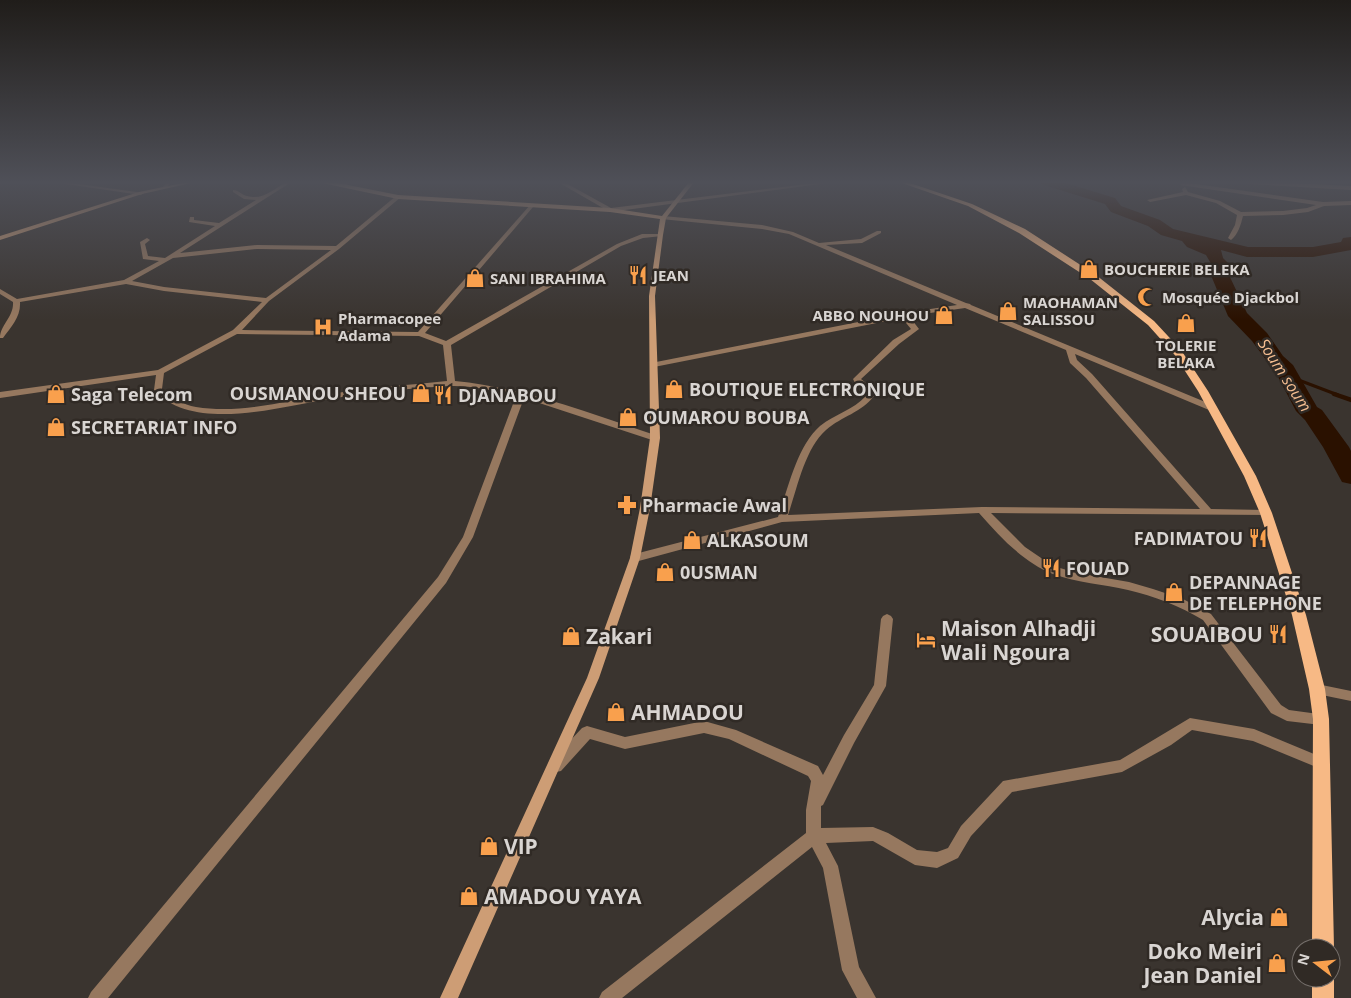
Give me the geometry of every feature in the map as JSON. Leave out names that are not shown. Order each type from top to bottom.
[{"type":"main road","points":[[0,238],[33,228]]},
{"type":"main road","points":[[448,998],[547,776],[594,678],[635,558],[645,508],[655,438],[652,296],[661,228]]},
{"type":"main road","points":[[1015,228],[1093,277],[1151,323],[1178,352],[1250,476],[1266,513],[1299,614],[1317,689],[1321,719],[1323,938]]},
{"type":"street","points":[[172,256],[215,228]]},
{"type":"street","points":[[0,395],[160,372],[236,332],[267,300],[361,228]]},
{"type":"street","points":[[420,334],[512,228]]},
{"type":"street","points":[[755,228],[791,233],[820,244],[1212,408]]},
{"type":"street","points":[[1232,238],[1237,228]]},
{"type":"street","points":[[820,244],[862,241],[879,232]]},
{"type":"street","points":[[447,344],[619,245],[642,236],[660,235]]},
{"type":"street","points":[[146,240],[142,243],[145,258],[162,259]]},
{"type":"street","points":[[126,282],[162,259],[172,256],[257,246],[337,248]]},
{"type":"street","points":[[16,301],[126,282],[164,290],[267,300]]},
{"type":"street","points":[[0,291],[16,301],[18,307],[14,317],[0,336]]},
{"type":"street","points":[[654,366],[904,315],[968,305]]},
{"type":"street","points":[[782,519],[790,489],[811,445],[822,429],[864,404],[870,396],[869,389],[859,383],[857,379],[896,342],[915,328],[904,315]]},
{"type":"street","points":[[236,332],[420,334],[447,344]]},
{"type":"street","points":[[447,344],[451,383]]},
{"type":"street","points":[[1070,349],[1073,361],[1089,376],[1208,512]]},
{"type":"street","points":[[160,372],[158,390],[170,401],[194,409],[258,408],[345,394],[451,383],[477,384],[521,395],[655,438]]},
{"type":"street","points":[[97,998],[442,580],[468,537],[521,395]]},
{"type":"street","points":[[982,510],[1005,537],[1036,560],[1069,575],[1130,586],[1196,610],[1207,617],[1276,709],[1288,715],[1321,719]]},
{"type":"street","points":[[635,558],[782,519],[982,510],[1266,513]]},
{"type":"street","points":[[813,810],[849,739],[880,686],[887,619]]},
{"type":"street","points":[[1317,689],[1351,696]]},
{"type":"street","points":[[608,998],[814,836],[873,834],[915,857],[937,860],[953,853],[966,831],[1008,786],[1122,766],[1166,742],[1190,724],[1254,735],[1321,763]]},
{"type":"street","points":[[547,776],[587,732],[625,743],[704,727],[731,734],[813,771],[818,780],[813,810],[814,836],[830,866],[851,970],[867,998]]},
{"type":"waterway","name":"Soum soum","points":[[1161,228],[1167,232],[1188,238],[1193,243],[1214,252],[1215,259],[1222,266],[1219,273],[1238,316],[1260,337],[1275,360],[1285,370],[1308,411],[1314,415],[1336,447],[1351,476]]},
{"type":"waterway","points":[[1196,240],[1247,252],[1313,252],[1350,245],[1349,242],[1351,242]]},
{"type":"waterway","points":[[1288,376],[1338,395]]},
{"type":"waterway","points":[[1334,394],[1351,400]]},
{"type":"place","name":"BOUCHERIE BELEKA","points":[[1089,269]]},
{"type":"place","name":"JEAN","points":[[638,275]]},
{"type":"place","name":"SANI IBRAHIMA","points":[[475,278]]},
{"type":"place","name":"Mosquée Djackbol","points":[[1147,297]]},
{"type":"place","name":"MAOHAMAN SALISSOU","points":[[1008,311]]},
{"type":"place","name":"ABBO NOUHOU","points":[[944,315]]},
{"type":"place","name":"TOLERIE BELAKA","points":[[1186,323]]},
{"type":"place","name":"Pharmacopee Adama","points":[[323,327]]},
{"type":"place","name":"BOUTIQUE ELECTRONIQUE","points":[[674,389]]},
{"type":"place","name":"OUSMANOU SHEOU","points":[[421,393]]},
{"type":"place","name":"Saga Telecom","points":[[56,394]]},
{"type":"place","name":"DJANABOU","points":[[443,395]]},
{"type":"place","name":"OUMAROU BOUBA","points":[[628,417]]},
{"type":"place","name":"SECRETARIAT INFO","points":[[56,427]]},
{"type":"place","name":"Pharmacie Awal","points":[[627,505]]},
{"type":"place","name":"FADIMATOU","points":[[1258,538]]},
{"type":"place","name":"ALKASOUM","points":[[692,540]]},
{"type":"place","name":"FOUAD","points":[[1051,568]]},
{"type":"place","name":"0USMAN","points":[[665,572]]},
{"type":"place","name":"DEPANNAGE DE TELEPHONE","points":[[1174,592]]},
{"type":"place","name":"SOUAIBOU","points":[[1278,634]]},
{"type":"place","name":"Zakari","points":[[571,636]]},
{"type":"place","name":"Maison Alhadji Wali Ngoura","points":[[926,640]]},
{"type":"place","name":"AHMADOU","points":[[616,712]]},
{"type":"place","name":"VIP","points":[[489,846]]},
{"type":"place","name":"AMADOU YAYA","points":[[469,896]]},
{"type":"place","name":"Alycia","points":[[1279,917]]},
{"type":"place","name":"Doko Meiri Jean Daniel","points":[[1277,963]]}]
